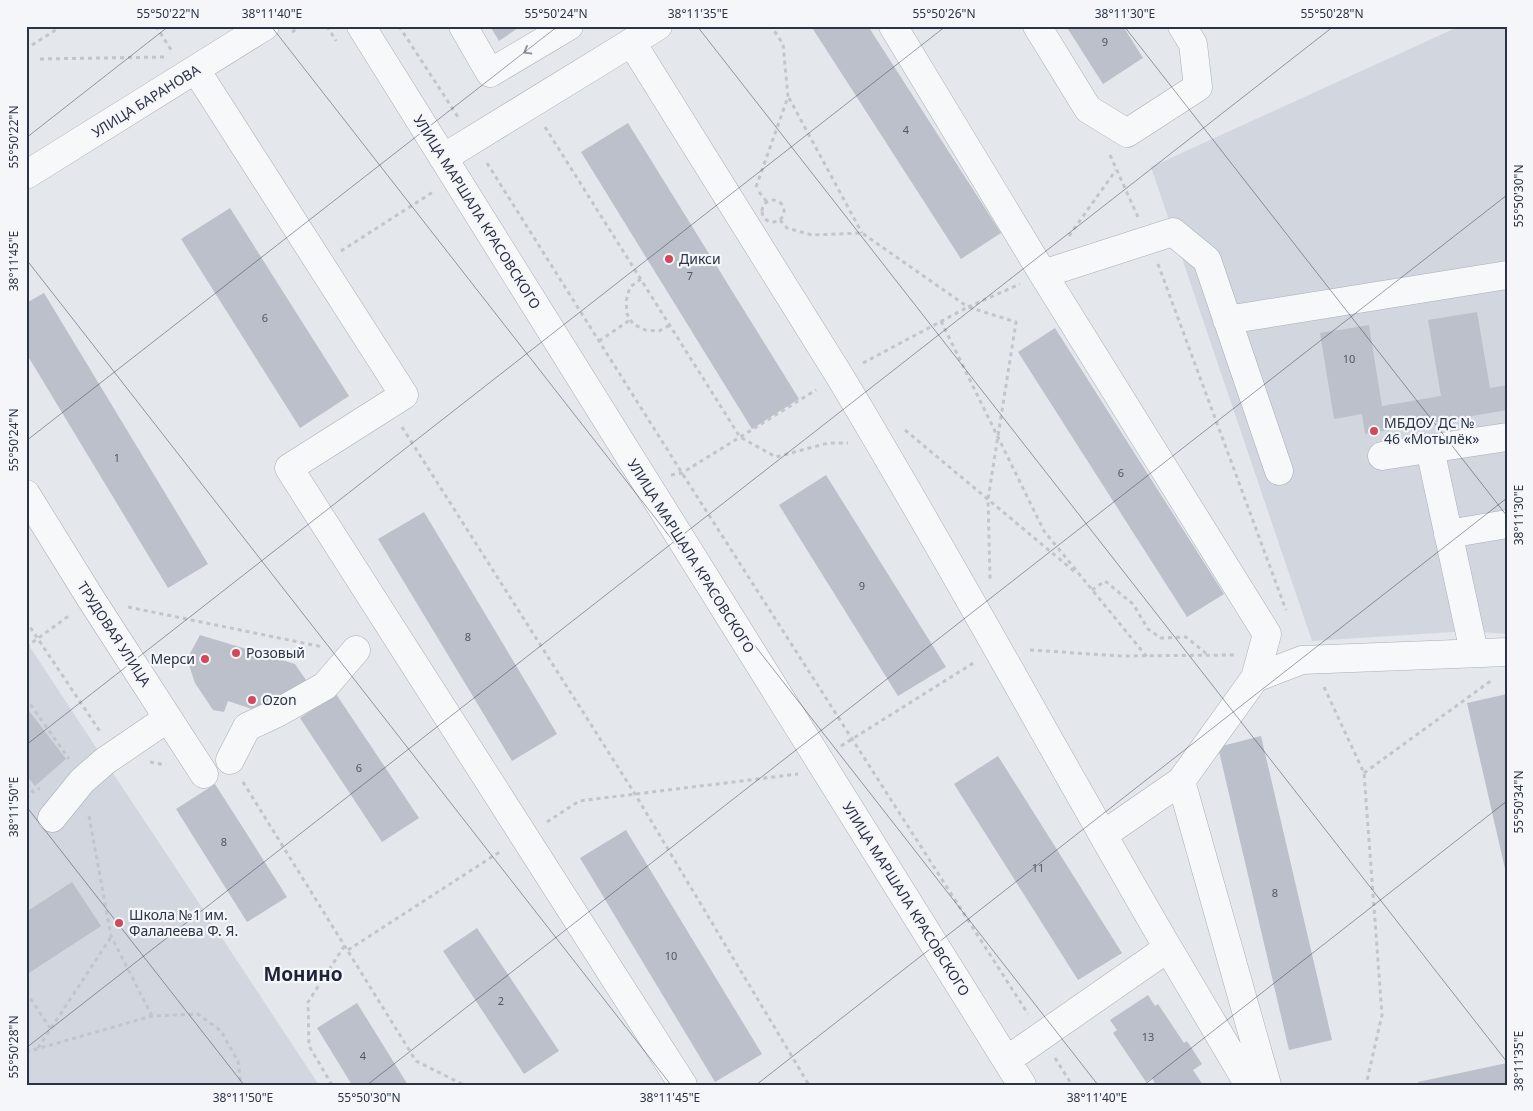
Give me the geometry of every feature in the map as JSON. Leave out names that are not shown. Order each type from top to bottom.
[{"type":"street","name":"УЛИЦА БАРАНОВА","points":[[26,175],[186,63],[265,26]]},
{"type":"street","name":"УЛИЦА МАРШАЛА КРАСОВСКОГО","points":[[360,26],[1022,1085]]},
{"type":"street","points":[[463,26],[490,72],[569,26]]},
{"type":"street","points":[[448,167],[473,140],[632,44],[658,26]]},
{"type":"street","points":[[893,26],[1043,274],[1267,634],[1258,666],[1181,781],[1102,835]]},
{"type":"street","points":[[1036,26],[1088,109],[1127,134],[1198,87],[1193,44],[1182,26]]},
{"type":"street","points":[[632,44],[839,376],[998,648],[1102,835],[1249,1085]]},
{"type":"street","points":[[186,63],[404,395],[289,468],[683,1085]]},
{"type":"street","points":[[1043,274],[1173,232],[1207,260],[1279,471]]},
{"type":"street","points":[[1227,320],[1507,275]]},
{"type":"street","points":[[1382,456],[1507,437]]},
{"type":"street","points":[[1430,449],[1474,652]]},
{"type":"street","name":"ТРУДОВАЯ УЛИЦА","points":[[26,494],[204,774]]},
{"type":"street","points":[[1448,534],[1507,524]]},
{"type":"street","points":[[230,760],[247,727],[277,713],[325,686],[356,650]]},
{"type":"street","points":[[1258,666],[1302,660],[1474,652],[1503,664]]},
{"type":"street","points":[[52,818],[82,781],[116,754],[168,718]]},
{"type":"street","points":[[1181,781],[1267,1085]]},
{"type":"street","points":[[1007,1060],[1043,1037],[1168,948]]},
{"type":"path","points":[[32,45],[62,26]]},
{"type":"path","points":[[399,26],[1072,1085]]},
{"type":"path","points":[[771,26],[783,44],[788,97],[862,233],[968,307],[1016,322],[988,499],[990,586]]},
{"type":"path","points":[[40,59],[186,63]]},
{"type":"path","points":[[766,202],[755,186],[788,97]]},
{"type":"path","points":[[531,105],[740,437],[776,457],[828,443],[879,444]]},
{"type":"path","points":[[320,265],[432,192],[448,167]]},
{"type":"path","points":[[674,474],[682,473],[839,376],[968,307],[1043,274],[1116,169]]},
{"type":"path","points":[[773,199],[783,204],[784,214],[780,220],[773,222],[763,216],[762,208],[766,202],[773,199]]},
{"type":"path","points":[[780,220],[787,228],[812,235],[862,233]]},
{"type":"path","points":[[641,279],[630,287],[626,301],[627,314],[630,320],[633,324],[645,330],[659,331],[670,325]]},
{"type":"path","points":[[599,341],[630,320]]},
{"type":"path","points":[[941,321],[1044,531],[1147,657]]},
{"type":"path","points":[[388,405],[635,794],[809,1085]]},
{"type":"path","points":[[898,425],[1083,579]]},
{"type":"path","points":[[1092,590],[1105,581],[1133,604],[1148,629],[1161,638],[1186,637],[1208,656]]},
{"type":"path","points":[[26,647],[91,599],[351,653],[356,650]]},
{"type":"path","points":[[26,620],[116,754],[204,774]]},
{"type":"path","points":[[846,742],[998,648],[1147,657],[1208,656],[1258,666]]},
{"type":"path","points":[[1311,660],[1364,773],[1382,1015],[1366,1085]]},
{"type":"path","points":[[1364,773],[1503,664]]},
{"type":"path","points":[[26,698],[82,781],[111,936],[152,1016]]},
{"type":"path","points":[[230,760],[416,1061],[464,1085]]},
{"type":"path","points":[[348,950],[579,801],[796,774]]},
{"type":"path","points":[[26,798],[33,792]]},
{"type":"path","points":[[38,1048],[111,936]]},
{"type":"path","points":[[332,1085],[309,1046],[308,1002],[345,945]]},
{"type":"path","points":[[26,992],[50,1028]]},
{"type":"path","points":[[26,1052],[152,1016],[198,1014],[221,1031],[238,1061],[241,1085]]},
{"type":"shaded area","name":"МБДОУ ДC № 46 «Мотылёк»","points":[[1460,26],[1507,26],[1507,634],[1469,631],[1312,641],[1151,167]]},
{"type":"shaded area","name":"Школа №1 им. Фалалеева Ф. Я.","points":[[26,641],[105,761],[319,1085],[26,1085]]},
{"type":"building","points":[[490,26],[521,26],[499,41]]},
{"type":"building","points":[[811,26],[868,26],[1001,233],[961,259]]},
{"type":"building","points":[[1066,26],[1123,26],[1143,58],[1103,84]]},
{"type":"building","points":[[628,123],[799,399],[752,429],[581,152]]},
{"type":"building","points":[[230,208],[349,396],[300,428],[181,239]]},
{"type":"building","points":[[44,293],[208,564],[168,588],[26,353],[26,303]]},
{"type":"building","points":[[1477,312],[1490,388],[1507,385],[1507,410],[1365,434],[1362,414],[1334,419],[1320,333],[1369,325],[1382,406],[1441,396],[1428,320]]},
{"type":"building","points":[[1055,328],[1224,594],[1187,617],[1018,352]]},
{"type":"building","points":[[826,475],[946,667],[898,696],[779,505]]},
{"type":"building","points":[[424,512],[557,734],[512,761],[378,539]]},
{"type":"building","points":[[200,635],[295,664],[310,686],[252,709],[228,701],[224,712],[213,710],[195,683],[187,659]]},
{"type":"building","points":[[336,694],[419,818],[382,842],[300,718]]},
{"type":"building","points":[[1507,694],[1507,873],[1506,873],[1467,703]]},
{"type":"building","points":[[26,707],[66,759],[35,786],[26,775]]},
{"type":"building","points":[[1261,736],[1332,1040],[1289,1050],[1218,747]]},
{"type":"building","points":[[998,756],[1122,953],[1078,980],[954,784]]},
{"type":"building","points":[[215,784],[287,897],[247,922],[176,809]]},
{"type":"building","points":[[626,830],[762,1054],[715,1082],[580,858]]},
{"type":"building","points":[[72,882],[101,926],[26,975],[26,912]]},
{"type":"building","points":[[477,928],[559,1051],[524,1074],[443,951]]},
{"type":"building","points":[[1148,995],[1155,1006],[1158,1004],[1184,1043],[1187,1041],[1202,1064],[1193,1070],[1203,1085],[1156,1085],[1152,1078],[1146,1082],[1113,1033],[1117,1030],[1110,1020]]},
{"type":"building","points":[[357,1003],[408,1085],[352,1085],[317,1028]]},
{"type":"building","points":[[1507,1063],[1507,1085],[1419,1085],[1418,1082]]},
{"type":"place","name":"Дикси","points":[[669,259]]},
{"type":"place","name":"МБДОУ ДC № 46 «Мотылёк»","points":[[1374,431]]},
{"type":"place","name":"Розовый","points":[[236,653]]},
{"type":"place","name":"Мерси","points":[[205,659]]},
{"type":"place","name":"Ozon","points":[[252,700]]},
{"type":"place","name":"Школа №1 им. Фалалеева Ф. Я.","points":[[119,923]]},
{"type":"district","name":"Монино","points":[[303,974]]}]
